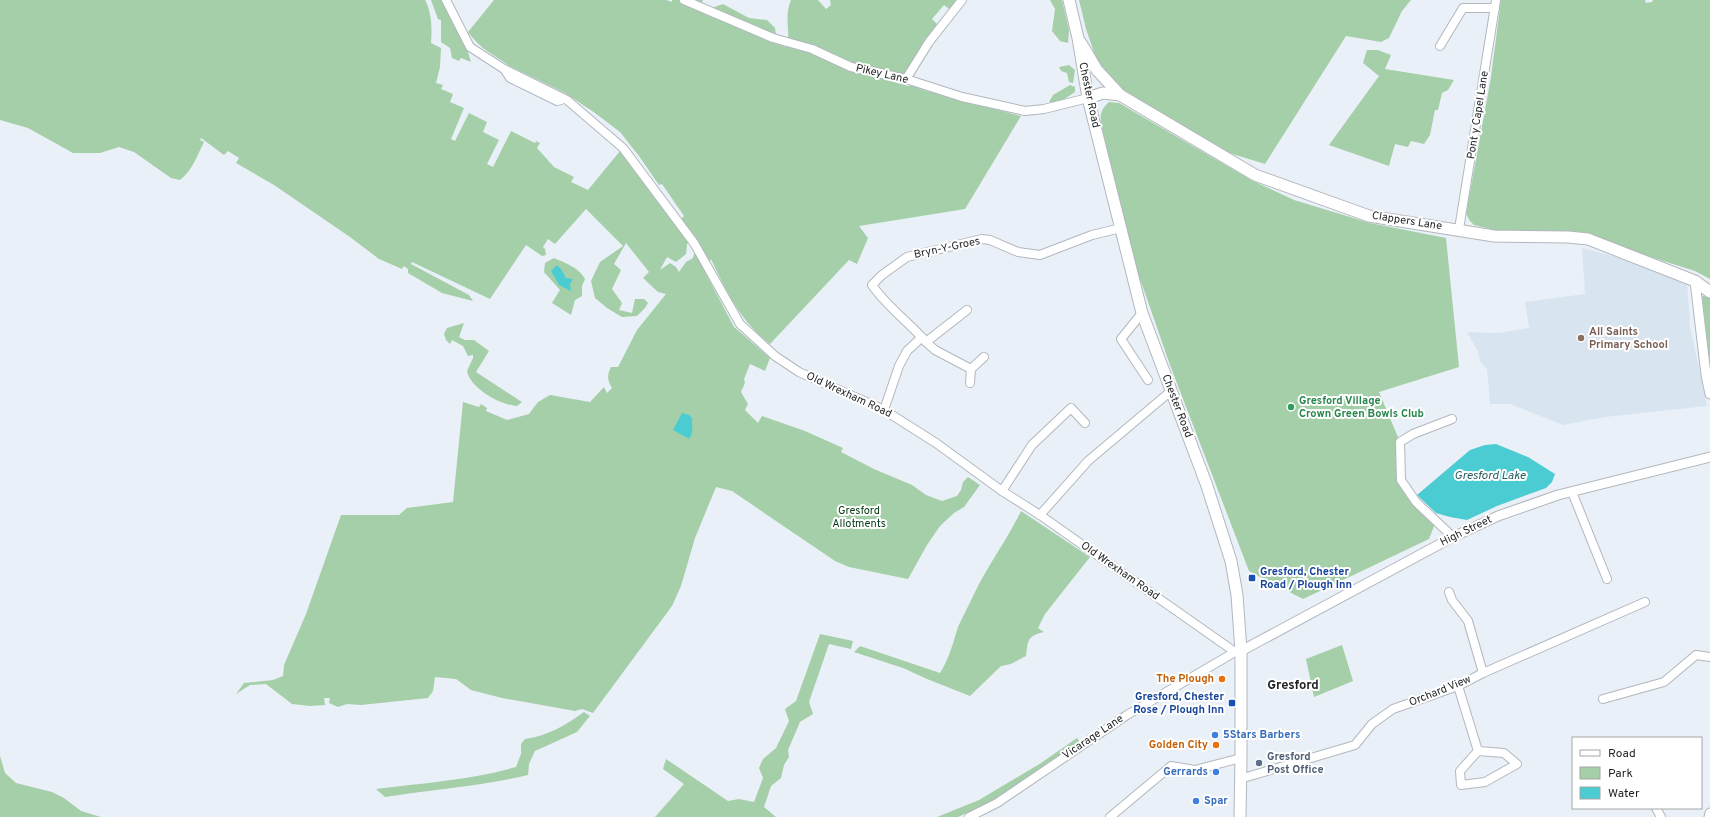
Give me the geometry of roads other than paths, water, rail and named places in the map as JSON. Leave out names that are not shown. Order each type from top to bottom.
[{"type":"main road","name":"Chester Road","points":[[1068,0],[1078,38],[1088,98],[1142,313],[1207,486],[1231,561],[1237,595],[1241,758],[1240,817]]},
{"type":"main road","name":"Clappers Lane","points":[[1078,38],[1097,70],[1120,95],[1256,175],[1369,216],[1459,229],[1494,236],[1568,237],[1588,239],[1695,281],[1710,292]]},
{"type":"main road","name":"Clappers Lane","points":[[1088,98],[1103,93],[1120,95]]},
{"type":"street","name":"Old Wrexham Road","points":[[446,0],[470,47],[504,69],[567,100],[623,148],[694,243],[740,324],[775,356],[799,372],[884,410],[936,442],[1002,491],[1040,515],[1238,651]]},
{"type":"street","name":"Pikey Lane","points":[[684,0],[772,38],[812,49],[851,67],[906,79],[962,97],[1025,111],[1044,109],[1088,98]]},
{"type":"street","points":[[906,79],[928,42],[962,0]]},
{"type":"street","points":[[1440,46],[1463,8],[1496,4]]},
{"type":"street","name":"Pont y Capel Lane","points":[[1459,229],[1496,4]]},
{"type":"street","name":"Bryn-Y-Groes","points":[[924,340],[911,325],[896,313],[878,295],[872,286],[882,276],[907,257],[982,239],[990,240],[1018,252],[1030,255],[1040,255],[1092,235],[1121,228]]},
{"type":"street","points":[[1695,281],[1706,375],[1710,394]]},
{"type":"street","points":[[884,410],[899,366],[907,351],[966,310]]},
{"type":"street","points":[[1142,313],[1121,339],[1148,380]]},
{"type":"street","points":[[924,340],[935,350],[971,369]]},
{"type":"street","points":[[970,383],[971,369],[984,357]]},
{"type":"street","points":[[1040,515],[1088,461],[1171,391]]},
{"type":"street","points":[[1002,491],[1032,445],[1071,408],[1085,423]]},
{"type":"street","points":[[1452,419],[1413,434],[1400,442],[1401,480],[1416,502],[1453,537]]},
{"type":"street","name":"High Street","points":[[1238,651],[1453,537],[1498,516],[1558,495],[1710,457]]},
{"type":"street","points":[[1572,492],[1607,579]]},
{"type":"street","points":[[1449,592],[1452,600],[1468,621],[1483,673]]},
{"type":"street","name":"Orchard View","points":[[1240,779],[1355,745],[1372,724],[1394,709],[1458,686],[1483,673],[1645,602]]},
{"type":"street","name":"Vicarage Lane","points":[[969,817],[997,803],[1126,715],[1238,651]]},
{"type":"street","points":[[1603,699],[1664,682],[1696,655],[1710,657]]},
{"type":"street","points":[[1458,686],[1478,751]]},
{"type":"street","points":[[1478,751],[1504,753],[1517,764],[1485,782],[1461,785],[1460,771],[1478,751]]},
{"type":"street","points":[[1110,817],[1171,766],[1195,770],[1241,758]]},
{"type":"street","points":[[1709,817],[1710,813]]},
{"type":"water","points":[[557,265],[566,278],[573,279],[570,284],[571,291],[559,285],[551,271]]},
{"type":"water","points":[[682,413],[689,415],[692,418],[692,431],[689,439],[673,430]]},
{"type":"water","name":"Gresford Lake","points":[[1496,444],[1528,457],[1555,474],[1552,482],[1546,488],[1497,506],[1467,520],[1436,513],[1417,495],[1470,450],[1485,445]]},
{"type":"place","name":"All Saints Primary School","points":[[1581,338]]},
{"type":"place","name":"Gresford Village Crown Green Bowls Club","points":[[1291,407]]},
{"type":"place","name":"Gresford, Chester Road / Plough Inn","points":[[1252,578]]},
{"type":"place","name":"The Plough","points":[[1222,679]]},
{"type":"place","name":"Gresford, Chester Rose / Plough Inn","points":[[1232,703]]},
{"type":"place","name":"5Stars Barbers","points":[[1215,735]]},
{"type":"place","name":"Golden City","points":[[1216,745]]},
{"type":"place","name":"Gresford Post Office","points":[[1259,763]]},
{"type":"place","name":"Gerrards","points":[[1216,772]]},
{"type":"place","name":"Spar","points":[[1196,801]]},
{"type":"district","name":"Gresford","points":[[1293,686]]},
{"type":"park label","name":"Gresford Allotments","points":[[859,517]]}]
